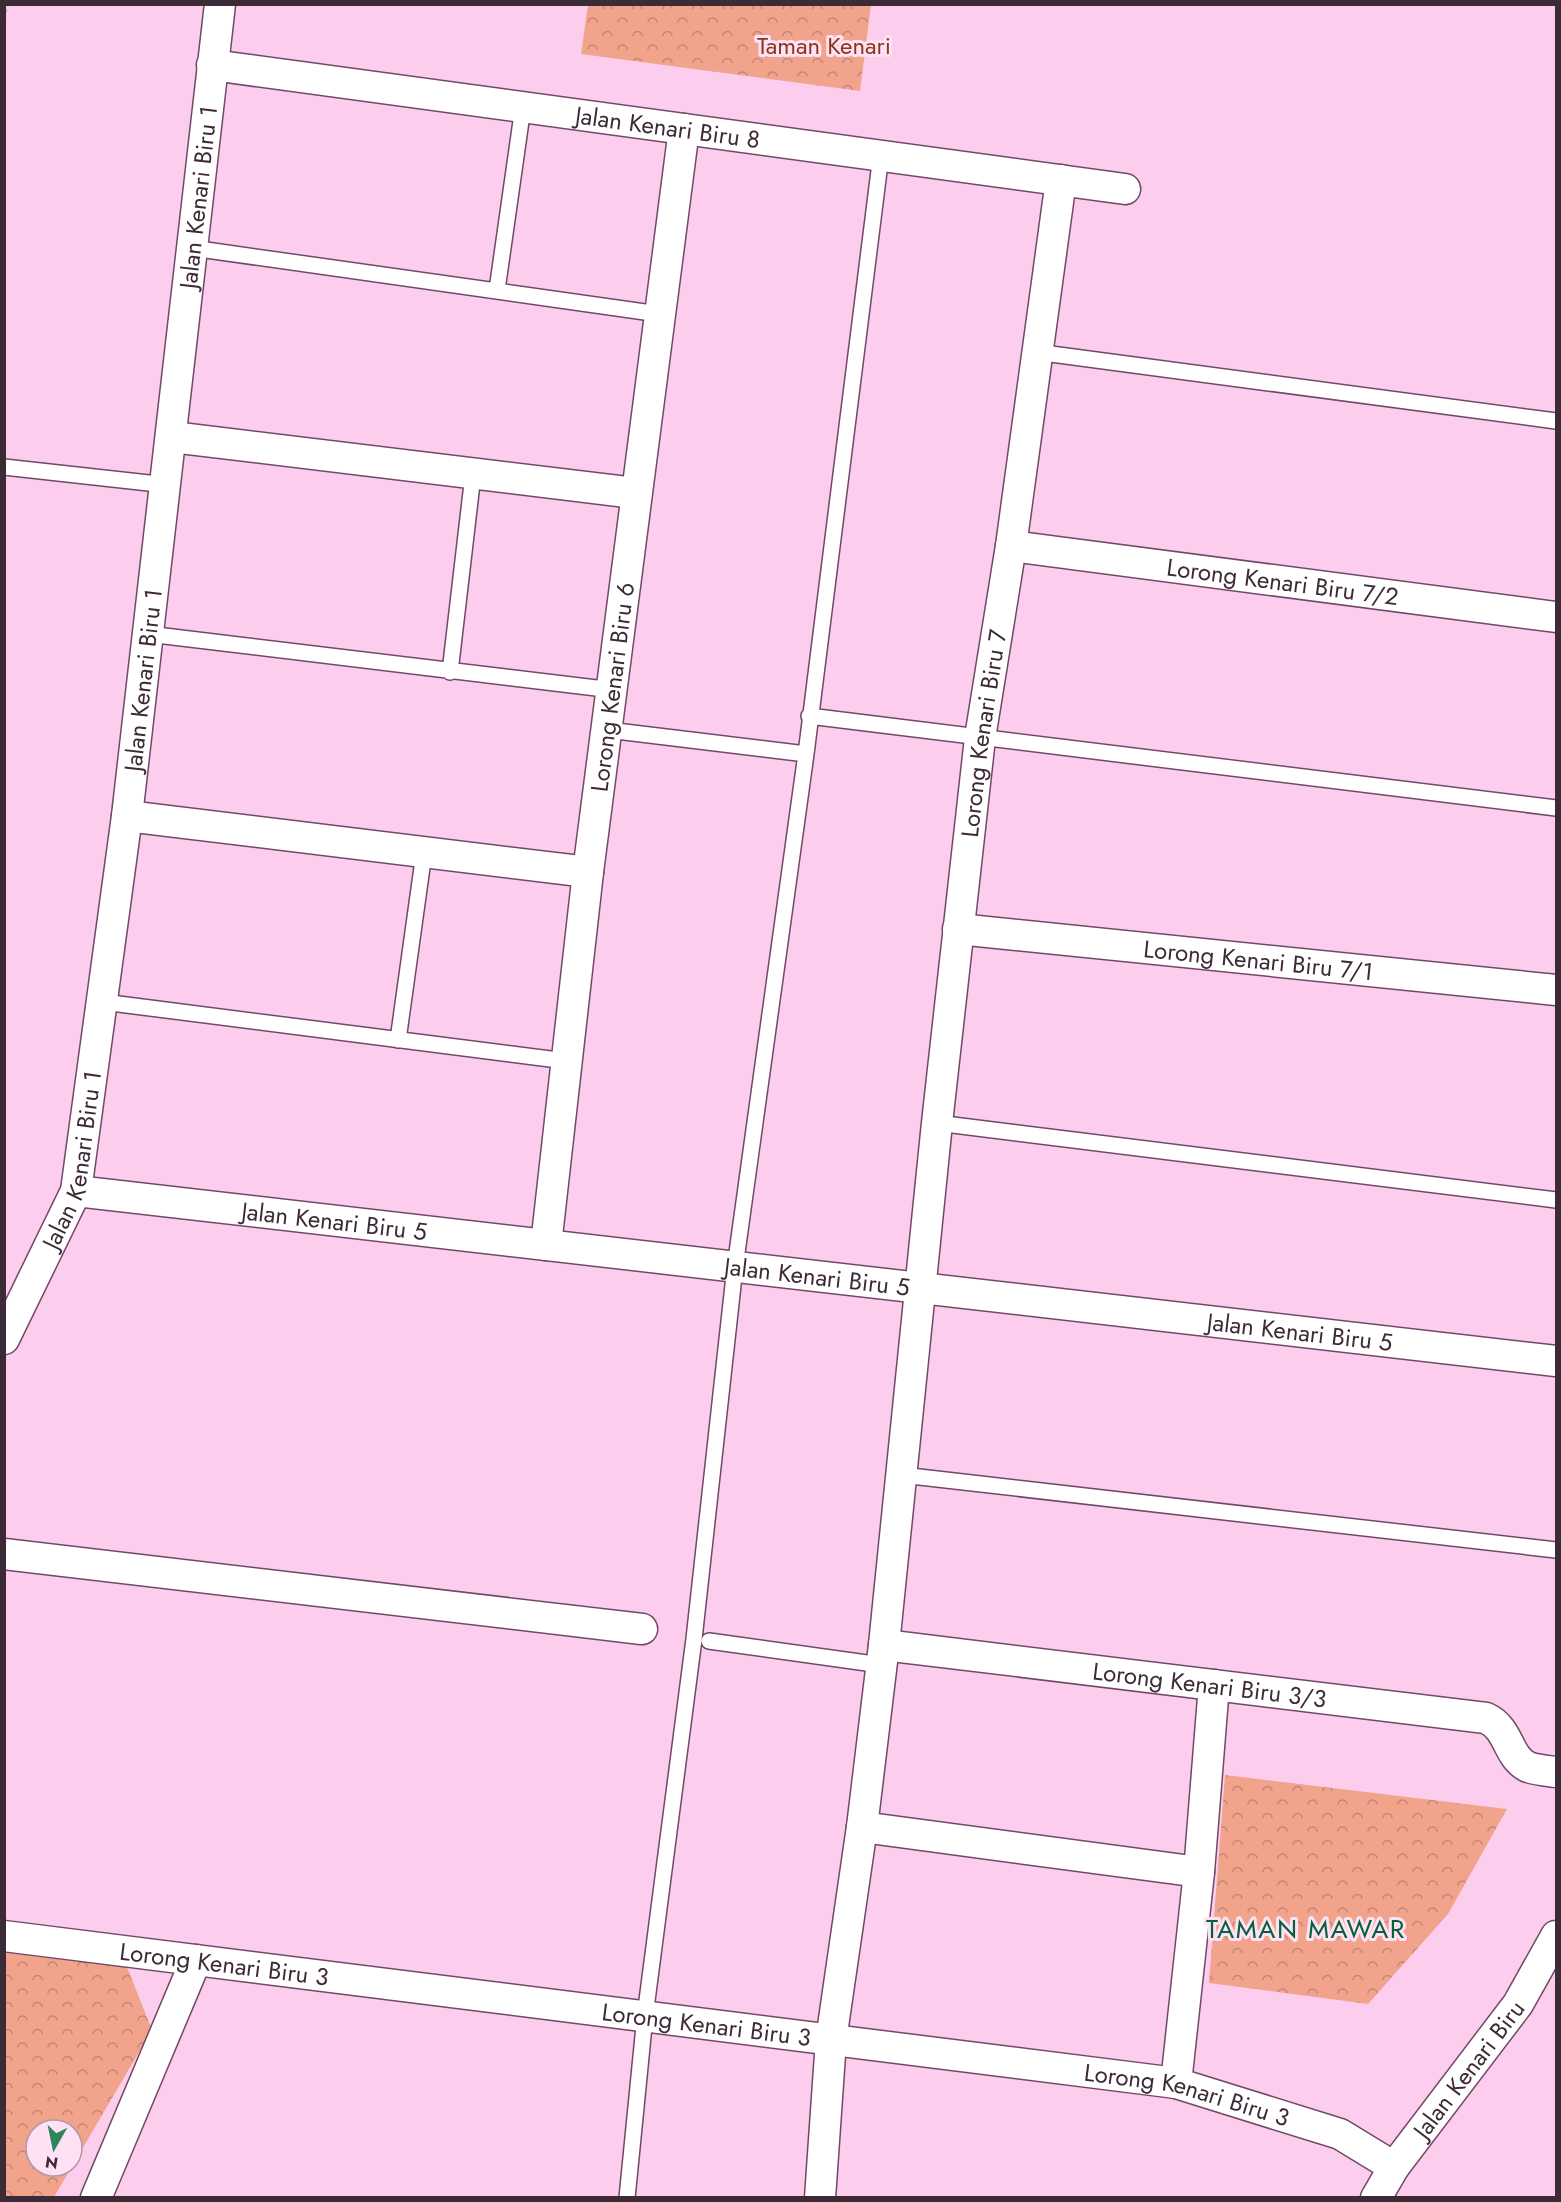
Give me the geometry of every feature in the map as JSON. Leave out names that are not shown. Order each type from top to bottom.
[{"type":"street","name":"Jalan Kenari Biru 1","points":[[4,1339],[76,1191],[127,816],[167,484],[220,4]]},
{"type":"street","name":"Jalan Kenari Biru 8","points":[[212,65],[1125,189]]},
{"type":"street","name":"Lorong Kenari Biru 6","points":[[546,1245],[588,872],[613,690],[635,494],[684,129]]},
{"type":"street","name":"Lorong Kenari Biru 7","points":[[820,2198],[831,2040],[862,1827],[883,1655],[937,1123],[980,738],[1011,546],[1061,180]]},
{"type":"street","points":[[172,436],[635,494]]},
{"type":"street","name":"Lorong Kenari Biru 7/2","points":[[1011,546],[1557,617]]},
{"type":"street","points":[[127,816],[588,872]]},
{"type":"street","name":"Lorong Kenari Biru 7/1","points":[[958,930],[1557,990]]},
{"type":"street","name":"Jalan Kenari Biru 5","points":[[76,1191],[1557,1361]]},
{"type":"street","points":[[4,1554],[642,1629]]},
{"type":"street","name":"Lorong Kenari Biru 3/3","points":[[883,1655],[1214,1685],[1486,1718],[1496,1723],[1503,1731],[1516,1756],[1530,1767],[1557,1772]]},
{"type":"street","points":[[1176,2083],[1199,1872],[1214,1685]]},
{"type":"street","points":[[862,1827],[1199,1872]]},
{"type":"street","name":"Lorong Kenari Biru 3","points":[[4,1936],[1176,2083],[1340,2134],[1394,2167]]},
{"type":"street","name":"Jalan Kenari Biru","points":[[1376,2198],[1394,2167],[1518,2004],[1557,1936]]},
{"type":"street","points":[[96,2198],[196,1960]]},
{"type":"lane","points":[[497,290],[523,106]]},
{"type":"lane","points":[[627,2198],[645,2016],[694,1639],[735,1267],[806,754],[881,155]]},
{"type":"lane","points":[[192,248],[659,314]]},
{"type":"lane","points":[[1036,352],[1557,421]]},
{"type":"lane","points":[[4,467],[167,484]]},
{"type":"lane","points":[[450,672],[473,475]]},
{"type":"lane","points":[[148,634],[613,690]]},
{"type":"lane","points":[[809,716],[1557,808]]},
{"type":"lane","points":[[608,730],[806,754]]},
{"type":"lane","points":[[398,1040],[424,853]]},
{"type":"lane","points":[[103,1002],[566,1061]]},
{"type":"lane","points":[[937,1123],[1557,1200]]},
{"type":"lane","points":[[902,1475],[1557,1550]]},
{"type":"lane","points":[[709,1641],[883,1655]]},
{"type":"path","points":[[4,18],[6,4]]},
{"type":"green space","name":"Taman Kenari","points":[[588,5],[871,5],[860,91],[581,54]]},
{"type":"green space","points":[[1225,1775],[1507,1809],[1448,1914],[1368,2004],[1209,1983]]},
{"type":"green space","points":[[5,1950],[127,1967],[152,2030],[84,2146],[84,2118],[24,2118],[24,2178],[65,2178],[54,2197],[5,2198]]},
{"type":"district","name":"TAMAN MAWAR","points":[[1306,1929]]}]
